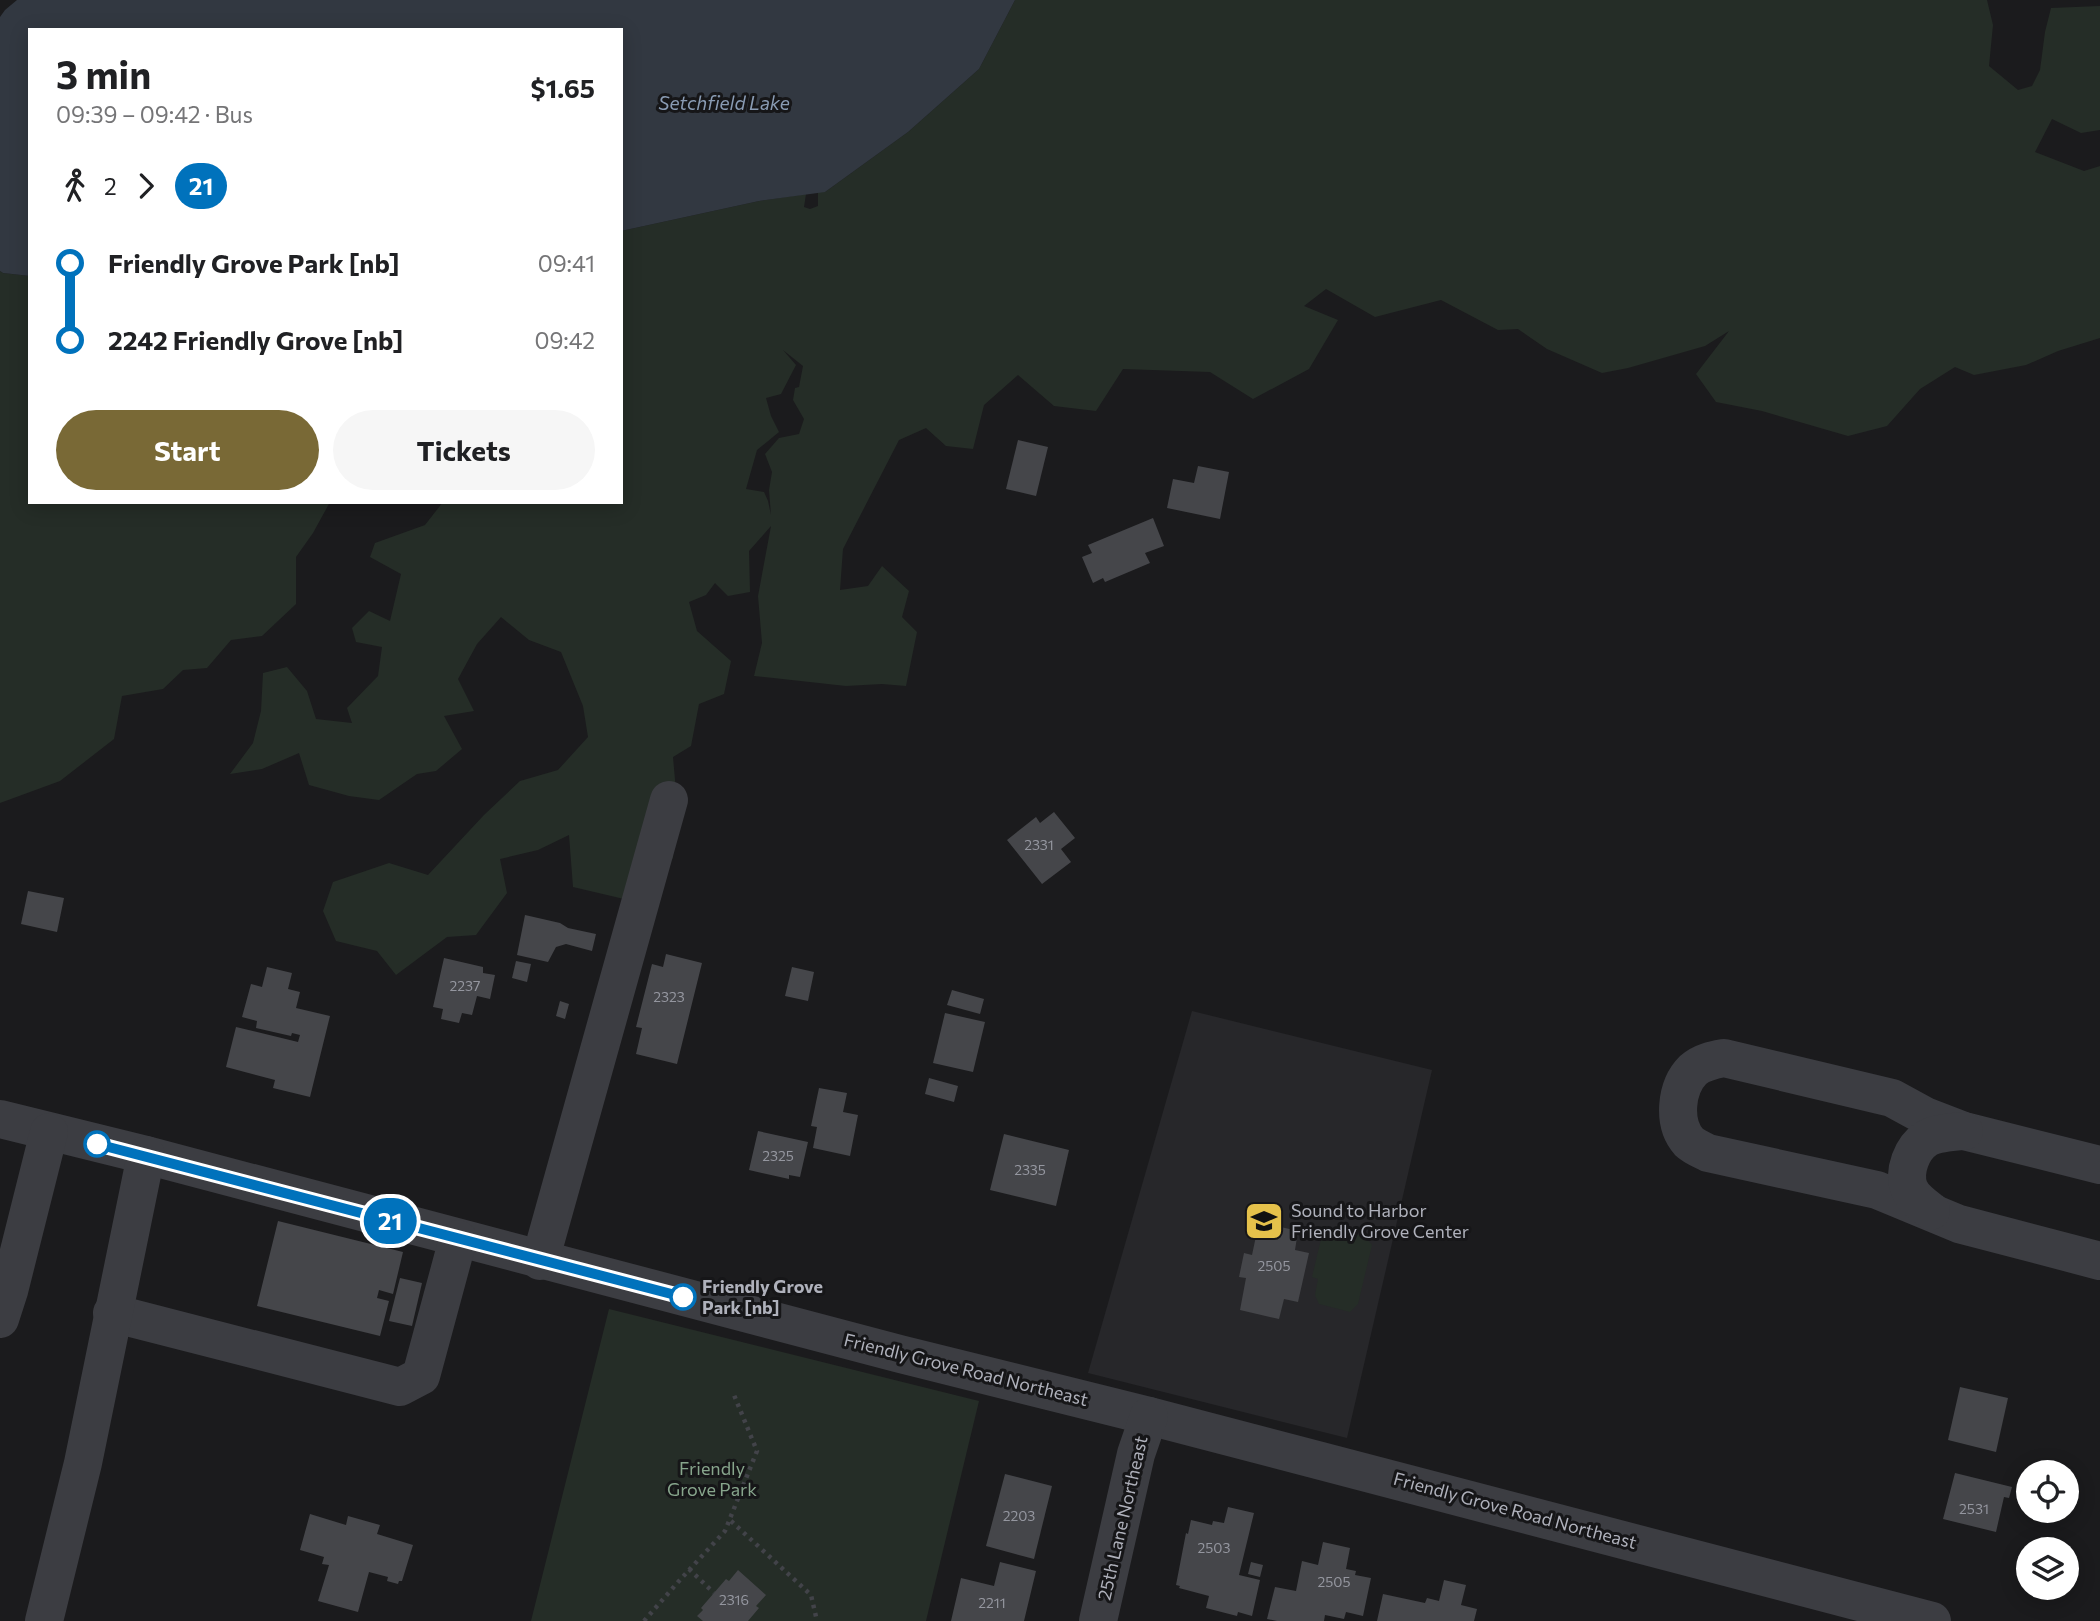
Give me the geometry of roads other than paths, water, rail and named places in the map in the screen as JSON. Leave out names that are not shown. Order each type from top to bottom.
[{"type":"street","points":[[540,1261],[669,800]]},
{"type":"street","points":[[2100,1165],[1964,1131],[1925,1116],[1892,1098],[1724,1058],[1705,1062],[1694,1069],[1683,1083],[1678,1104],[1680,1126],[1690,1143],[1708,1153],[1877,1189],[1959,1224],[2100,1261]]},
{"type":"street","name":"Friendly Grove Road Northeast","points":[[0,1119],[1932,1621]]},
{"type":"street","points":[[1931,1211],[1916,1200],[1909,1188],[1909,1161],[1918,1146],[1928,1137],[1964,1131]]},
{"type":"street","points":[[0,1319],[49,1132]]},
{"type":"street","points":[[44,1621],[83,1463],[146,1155]]},
{"type":"street","points":[[112,1313],[400,1387],[421,1376],[458,1239]]},
{"type":"street","name":"25th Lane Northeast","points":[[1098,1621],[1136,1454],[1149,1416]]},
{"type":"water","name":"Setchfield Lake","points":[[17,0],[1015,0],[979,69],[908,132],[825,192],[759,201],[623,231],[623,28],[28,28],[28,276],[0,271],[0,17]]},
{"type":"place","name":"Sound to Harbor Friendly Grove Center","points":[[1264,1221]]},
{"type":"place","name":"Friendly Grove Park [nb]","points":[[683,1297]]},
{"type":"park label","name":"Friendly Grove Park","points":[[712,1479]]}]
